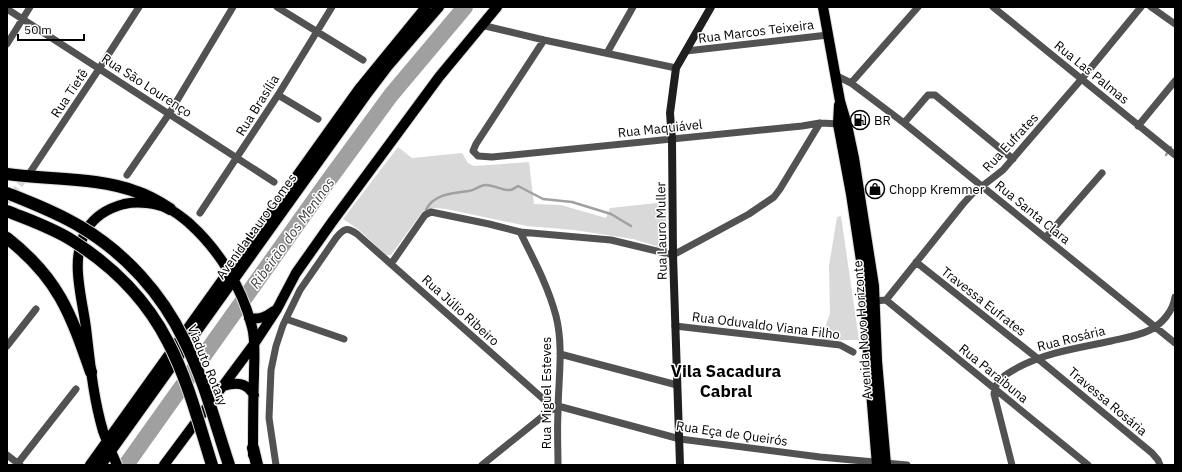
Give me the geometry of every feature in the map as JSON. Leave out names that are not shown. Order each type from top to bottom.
[{"type":"highway","points":[[7,174],[120,186],[152,198],[170,209]]},
{"type":"highway","name":"Viaduto Rotary","points":[[7,193],[60,215],[93,234],[121,256],[148,285],[175,322],[184,340],[207,398],[229,465]]},
{"type":"highway","name":"Viaduto Rotary","points":[[7,211],[56,232],[84,248],[116,274],[141,301],[160,328],[179,366],[212,465]]},
{"type":"highway","points":[[7,238],[22,249],[41,268],[57,291],[72,319],[91,372]]},
{"type":"highway","points":[[253,448],[257,465]]},
{"type":"main road","name":"Avenida Lauro Gomes","points":[[101,465],[114,459],[230,275],[359,89],[426,7]]},
{"type":"main road","name":"Avenida Lauro Gomes","points":[[90,465],[230,275],[366,95],[438,7]]},
{"type":"main road","points":[[164,465],[254,344],[277,309],[296,273],[332,222],[439,77],[497,7]]},
{"type":"main road","name":"Avenida Novo Horizonte","points":[[823,7],[840,101],[851,194],[865,287],[868,354],[881,464]]},
{"type":"main road","name":"Avenida Novo Horizonte","points":[[843,124],[854,158],[874,286],[881,464]]},
{"type":"main road","points":[[114,459],[100,420],[91,372],[78,266],[79,250],[84,234],[91,223],[102,213],[119,205],[138,203],[170,209],[185,219],[204,238],[230,275],[238,291],[249,317],[254,344],[253,465]]},
{"type":"main road","points":[[249,317],[258,319],[262,318],[277,309]]},
{"type":"main road","points":[[223,386],[235,383],[241,384],[246,386],[254,396]]},
{"type":"street","points":[[7,44],[30,7]]},
{"type":"street","name":"Rua Tietê","points":[[30,171],[99,69],[138,7]]},
{"type":"street","points":[[127,175],[169,114],[233,7]]},
{"type":"street","points":[[278,7],[363,60]]},
{"type":"street","name":"Rua Brasília","points":[[200,214],[278,96],[332,7]]},
{"type":"street","points":[[607,53],[633,7]]},
{"type":"street","name":"Rua Lauro Muller","points":[[680,465],[673,255],[672,139],[670,113],[676,68],[711,7]]},
{"type":"street","points":[[852,83],[918,7]]},
{"type":"street","name":"Rua Las Palmas","points":[[993,7],[1175,155]]},
{"type":"street","name":"Rua Eufrates","points":[[886,300],[963,204],[972,194],[1003,170],[1013,159],[1082,79],[1141,7]]},
{"type":"street","points":[[1151,7],[1175,24]]},
{"type":"street","name":"Rua São Lourenço","points":[[7,9],[274,182]]},
{"type":"street","points":[[481,25],[676,68]]},
{"type":"street","name":"Rua Marcos Teixeira","points":[[686,51],[828,34]]},
{"type":"street","name":"Rua Maquiável","points":[[544,40],[481,135],[474,148],[475,155],[480,157],[492,157],[820,123],[843,124]]},
{"type":"street","name":"Rua Santa Clara","points":[[835,75],[852,83],[904,123],[1175,343]]},
{"type":"street","points":[[1138,126],[1175,81]]},
{"type":"street","points":[[904,123],[928,95],[935,95],[1013,159]]},
{"type":"street","points":[[278,96],[318,119]]},
{"type":"street","points":[[391,264],[426,213],[431,212],[520,232],[611,240],[673,255],[749,214],[774,197],[820,123]]},
{"type":"street","points":[[1046,238],[1102,173]]},
{"type":"street","name":"Rua Júlio Ribeiro","points":[[286,318],[300,290],[340,232],[346,229],[351,230],[556,408]]},
{"type":"street","name":"Rua Miguel Esteves","points":[[520,232],[547,289],[556,317],[560,354],[556,408],[558,465]]},
{"type":"street","name":"Travessa Eufrates","points":[[916,262],[1037,358]]},
{"type":"street","name":"Rua Rosária","points":[[994,388],[1005,374],[1037,358],[1141,334],[1156,327],[1170,312],[1175,297]]},
{"type":"street","points":[[874,301],[886,300]]},
{"type":"street","name":"Rua Paraibuna","points":[[886,300],[1088,465]]},
{"type":"street","points":[[7,346],[36,309]]},
{"type":"street","points":[[276,465],[269,418],[271,370],[280,332],[286,318],[344,340]]},
{"type":"street","name":"Rua Oduvaldo Viana Filho","points":[[675,326],[840,345],[853,352]]},
{"type":"street","points":[[560,354],[677,385]]},
{"type":"street","name":"Travessa Rosária","points":[[1037,358],[1152,453],[1160,465]]},
{"type":"street","points":[[7,455],[19,464],[76,388]]},
{"type":"street","points":[[994,388],[995,402],[1012,465]]},
{"type":"street","points":[[482,465],[556,408]]},
{"type":"street","name":"Rua Eça de Queirós","points":[[556,408],[680,439],[881,464],[907,465]]},
{"type":"shaded area","points":[[398,147],[412,158],[462,153],[468,163],[474,166],[529,162],[534,204],[561,205],[606,218],[610,208],[666,202],[666,242],[663,247],[659,247],[633,239],[574,230],[527,226],[435,208],[423,211],[391,255],[386,255],[358,229],[343,219]]},
{"type":"shaded area","points":[[841,216],[859,340],[821,340],[830,313],[829,266],[837,217]]},
{"type":"waterway","name":"Ribeirão dos Meninos","points":[[126,465],[391,95],[465,7]]},
{"type":"waterway","points":[[1166,155],[1171,147]]},
{"type":"waterway","points":[[426,210],[433,201],[444,195],[471,190],[484,185],[507,190],[512,190],[518,186],[543,199],[572,202],[611,214],[631,226]]},
{"type":"tunnel","points":[[7,202],[27,175]]},
{"type":"place","name":"BR","points":[[860,120]]},
{"type":"place","name":"Chopp Kremmer","points":[[875,189]]},
{"type":"district","name":"Vila Sacadura Cabral","points":[[726,381]]}]
